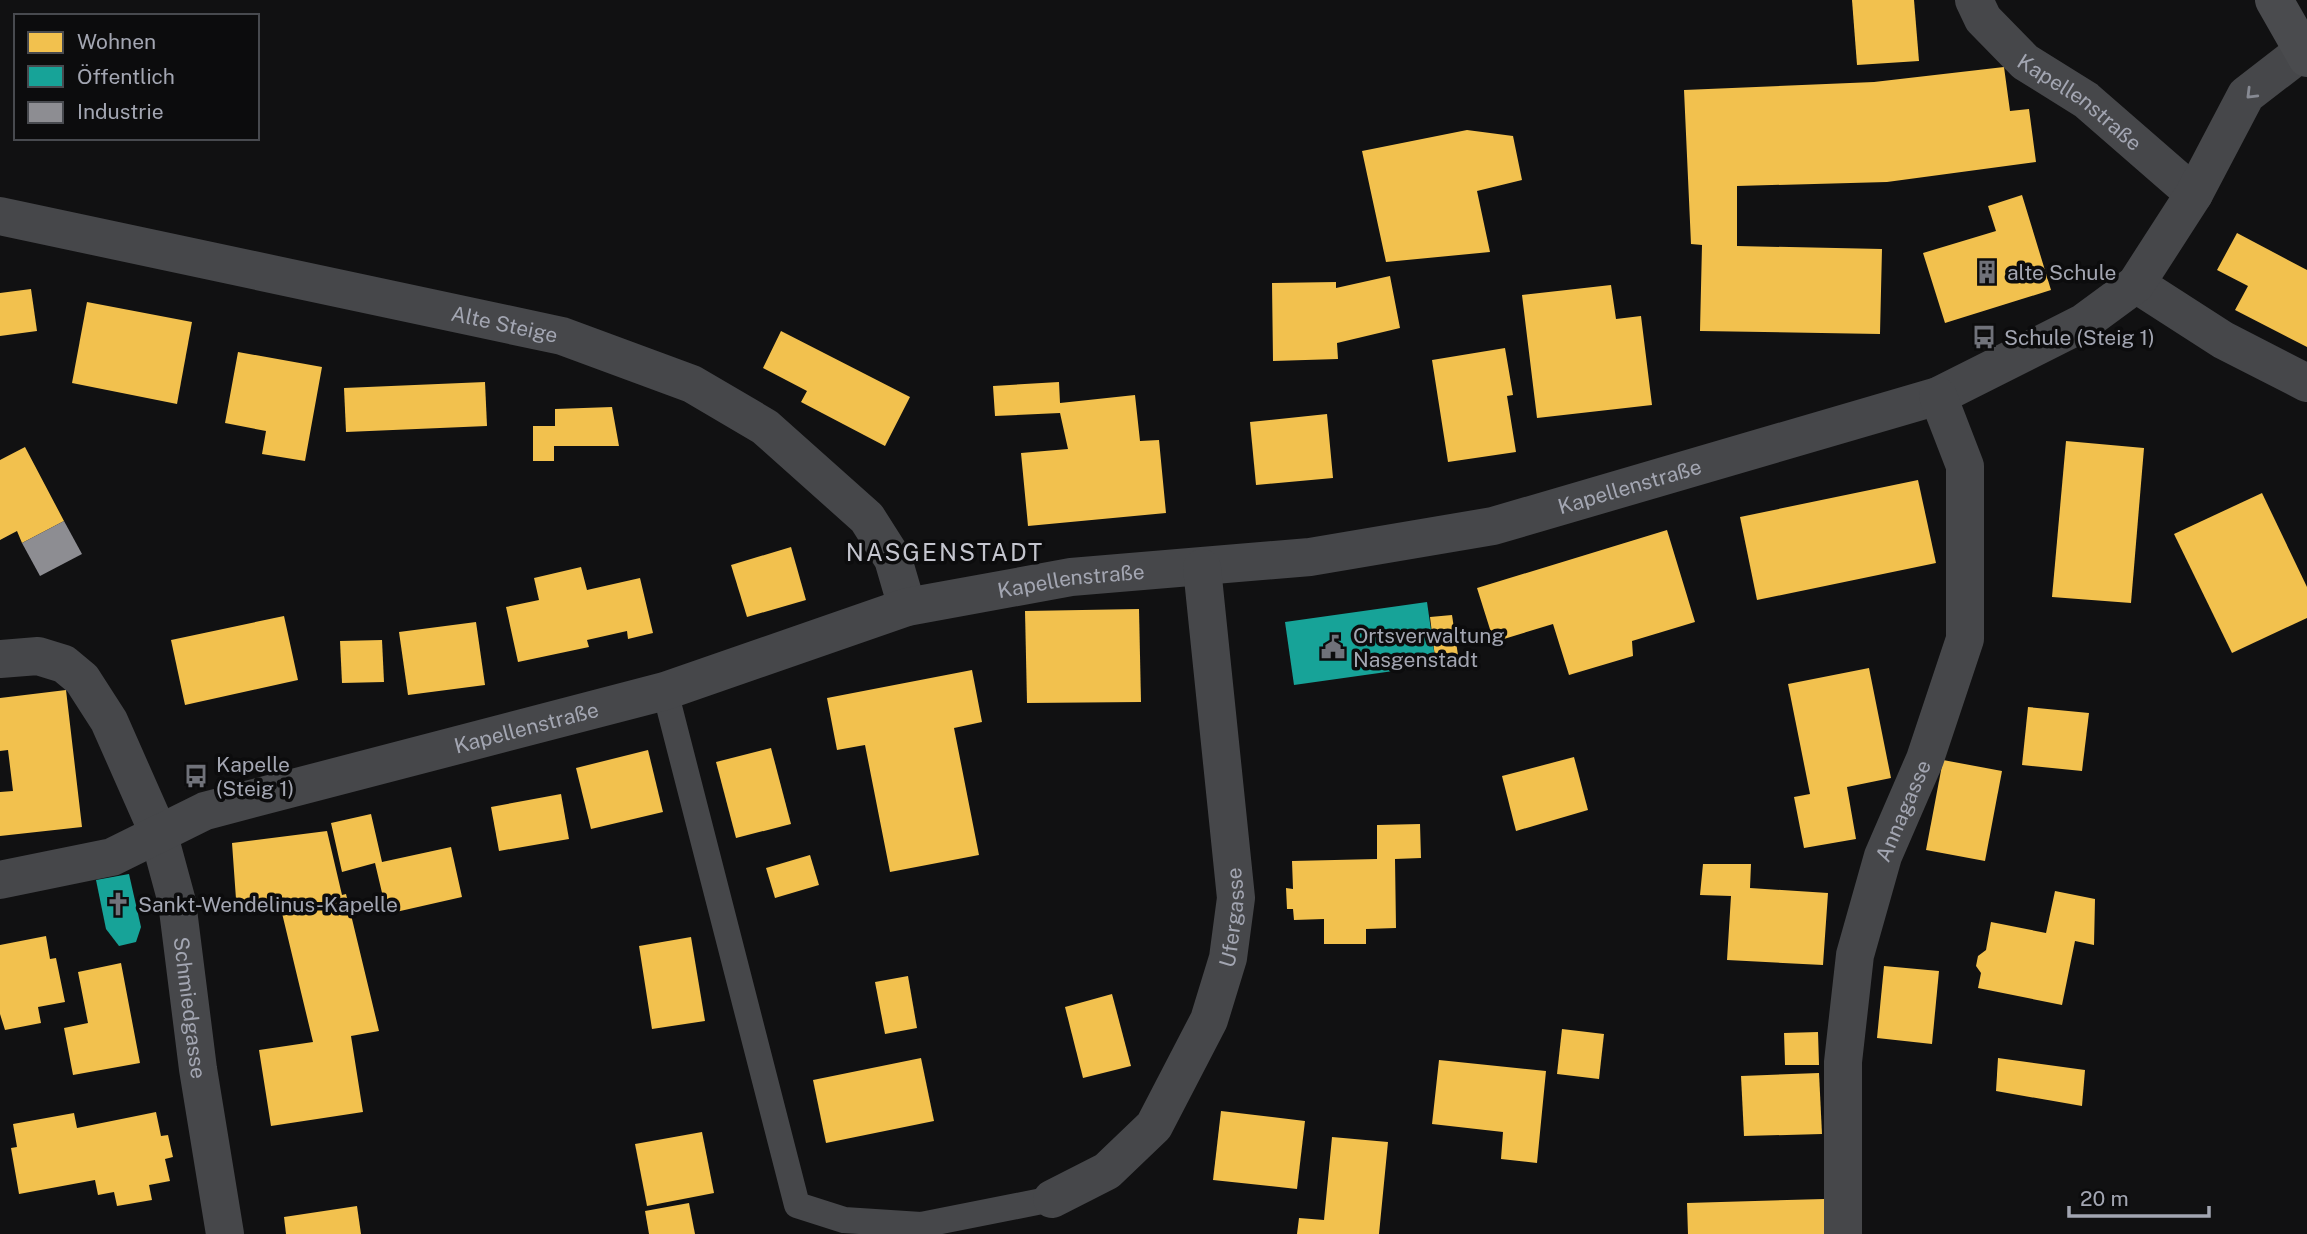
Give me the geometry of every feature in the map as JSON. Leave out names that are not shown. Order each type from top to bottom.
[{"type":"main road","points":[[2274,0],[2305,54]]},
{"type":"street","name":"Kapellenstraße","points":[[1974,0],[1983,19],[2025,62],[2086,100],[2194,194]]},
{"type":"street","name":"Kapellenstraße","points":[[0,880],[112,857],[205,811],[665,691],[907,607],[1071,577],[1202,568],[1310,556],[1493,526],[1938,396],[2083,323],[2136,284],[2194,194],[2246,95],[2305,54]]},
{"type":"street","name":"Alte Steige","points":[[0,216],[562,336],[692,384],[765,428],[867,518],[893,559],[907,607]]},
{"type":"street","points":[[2136,284],[2223,340],[2307,383]]},
{"type":"street","name":"Annagasse","points":[[1843,1234],[1843,1062],[1855,956],[1883,856],[1925,759],[1965,639],[1965,466],[1938,396]]},
{"type":"street","name":"Ufergasse","points":[[1052,1199],[1107,1171],[1154,1126],[1209,1020],[1228,958],[1236,898],[1202,568]]},
{"type":"street","name":"Schmiedgasse","points":[[0,659],[38,656],[64,664],[82,680],[109,721],[158,832],[177,902],[198,1069],[225,1234]]},
{"type":"lane","points":[[665,691],[797,1205],[844,1220],[921,1224],[1052,1199]]},
{"type":"building: Wohnen","points":[[1852,0],[1914,0],[1919,61],[1857,65]]},
{"type":"building: Wohnen","points":[[2004,67],[2010,111],[2029,109],[2036,162],[1887,182],[1737,186],[1737,246],[1882,249],[1880,334],[1700,331],[1702,245],[1691,244],[1684,90],[1874,82]]},
{"type":"building: Wohnen","points":[[1467,130],[1513,136],[1522,180],[1477,191],[1490,252],[1386,262],[1362,151]]},
{"type":"building: Wohnen","name":"alte Schule","points":[[2022,195],[2051,290],[1945,323],[1923,253],[1996,231],[1988,206]]},
{"type":"building: Wohnen","points":[[2237,233],[2307,270],[2307,347],[2235,310],[2248,286],[2217,270]]},
{"type":"building: Wohnen","points":[[1390,276],[1400,328],[1337,343],[1338,359],[1273,361],[1272,283],[1336,282],[1336,288]]},
{"type":"building: Wohnen","points":[[1611,285],[1616,319],[1641,316],[1652,405],[1537,418],[1522,295]]},
{"type":"building: Wohnen","points":[[31,289],[37,331],[0,336],[0,293]]},
{"type":"building: Wohnen","points":[[87,302],[192,322],[177,404],[72,383]]},
{"type":"building: Wohnen","points":[[781,331],[910,397],[885,446],[801,402],[807,391],[763,368]]},
{"type":"building: Wohnen","points":[[1505,348],[1513,395],[1507,396],[1516,452],[1448,462],[1432,360]]},
{"type":"building: Wohnen","points":[[238,352],[322,367],[305,461],[262,454],[266,431],[225,423]]},
{"type":"building: Wohnen","points":[[485,382],[487,426],[346,432],[344,388]]},
{"type":"building: Wohnen","points":[[1059,382],[1060,403],[1135,395],[1140,441],[1159,440],[1166,513],[1028,526],[1021,453],[1068,449],[1060,413],[995,416],[993,386]]},
{"type":"building: Wohnen","points":[[612,407],[619,446],[554,446],[554,461],[533,461],[533,426],[555,426],[555,409]]},
{"type":"building: Wohnen","points":[[1327,414],[1333,478],[1256,485],[1250,422]]},
{"type":"building: Wohnen","points":[[2066,441],[2144,448],[2131,603],[2052,597]]},
{"type":"building: Wohnen","points":[[25,447],[64,521],[22,543],[17,531],[0,540],[0,460]]},
{"type":"building: Wohnen","points":[[1918,480],[1936,563],[1757,600],[1740,517]]},
{"type":"building: Wohnen","points":[[2262,493],[2307,587],[2307,618],[2232,653],[2174,534]]},
{"type":"building: Wohnen","points":[[1667,530],[1695,622],[1632,641],[1633,656],[1569,675],[1553,624],[1494,642],[1477,588]]},
{"type":"building: Wohnen","points":[[791,547],[806,600],[747,617],[731,565]]},
{"type":"building: Wohnen","points":[[581,567],[587,590],[640,578],[653,633],[628,639],[627,631],[587,640],[589,647],[518,662],[506,607],[539,600],[534,578]]},
{"type":"building: Wohnen","points":[[1139,609],[1141,702],[1027,703],[1025,611]]},
{"type":"building: Wohnen","points":[[1452,615],[1459,662],[1436,665],[1430,617]]},
{"type":"building: Wohnen","points":[[284,616],[298,680],[185,705],[171,640]]},
{"type":"building: Wohnen","points":[[476,622],[485,685],[408,695],[399,632]]},
{"type":"building: Wohnen","points":[[382,640],[384,682],[342,683],[340,641]]},
{"type":"building: Wohnen","points":[[1869,668],[1891,778],[1847,787],[1856,839],[1804,848],[1794,797],[1810,794],[1788,684]]},
{"type":"building: Wohnen","points":[[972,670],[982,722],[954,728],[979,855],[890,872],[865,745],[837,750],[827,698]]},
{"type":"building: Wohnen","points":[[66,690],[82,827],[0,836],[0,792],[13,791],[8,750],[0,751],[0,698]]},
{"type":"building: Wohnen","points":[[2028,707],[2089,713],[2082,771],[2022,765]]},
{"type":"building: Wohnen","points":[[771,748],[791,824],[736,838],[716,762]]},
{"type":"building: Wohnen","points":[[648,750],[663,812],[591,829],[576,768]]},
{"type":"building: Wohnen","points":[[1574,757],[1588,810],[1516,831],[1502,776]]},
{"type":"building: Wohnen","points":[[1943,760],[2002,771],[1985,861],[1926,850]]},
{"type":"building: Wohnen","points":[[561,794],[569,839],[499,851],[491,807]]},
{"type":"building: Wohnen","points":[[371,814],[382,862],[451,847],[462,897],[387,914],[375,863],[342,872],[331,823]]},
{"type":"building: Wohnen","points":[[1420,824],[1421,858],[1395,859],[1396,928],[1366,929],[1366,944],[1324,944],[1324,919],[1294,920],[1293,909],[1287,909],[1286,888],[1293,889],[1292,861],[1377,859],[1377,825]]},
{"type":"building: Wohnen","points":[[327,831],[342,895],[346,894],[379,1031],[351,1036],[363,1112],[271,1126],[259,1050],[313,1042],[281,909],[237,913],[232,843]]},
{"type":"building: Wohnen","points":[[810,855],[819,885],[775,898],[766,868]]},
{"type":"building: Wohnen","points":[[1703,864],[1751,864],[1750,888],[1828,893],[1823,965],[1727,960],[1731,896],[1700,895]]},
{"type":"building: Wohnen","points":[[2055,891],[2095,899],[2094,945],[2075,941],[2062,1005],[1978,988],[1981,973],[1976,966],[1978,956],[1986,950],[1991,922],[2046,933]]},
{"type":"building: Wohnen","points":[[46,936],[50,959],[56,958],[65,1002],[38,1007],[41,1023],[5,1030],[0,1014],[0,945]]},
{"type":"building: Wohnen","points":[[691,937],[705,1021],[652,1029],[639,946]]},
{"type":"building: Wohnen","points":[[121,963],[140,1063],[73,1075],[64,1028],[88,1023],[78,972]]},
{"type":"building: Wohnen","points":[[1884,966],[1939,971],[1932,1044],[1877,1038]]},
{"type":"building: Wohnen","points":[[908,976],[917,1028],[885,1034],[875,982]]},
{"type":"building: Wohnen","points":[[1112,994],[1131,1066],[1083,1078],[1065,1007]]},
{"type":"building: Wohnen","points":[[1562,1029],[1604,1034],[1599,1079],[1557,1074]]},
{"type":"building: Wohnen","points":[[1818,1032],[1819,1065],[1785,1065],[1784,1033]]},
{"type":"building: Wohnen","points":[[921,1058],[934,1121],[826,1143],[813,1080]]},
{"type":"building: Wohnen","points":[[1998,1058],[2085,1070],[2082,1106],[1996,1091]]},
{"type":"building: Wohnen","points":[[1439,1060],[1546,1071],[1537,1163],[1501,1159],[1503,1132],[1432,1124]]},
{"type":"building: Wohnen","points":[[1819,1073],[1822,1134],[1744,1136],[1741,1076]]},
{"type":"building: Wohnen","points":[[1221,1111],[1305,1121],[1297,1189],[1213,1180]]},
{"type":"building: Wohnen","points":[[156,1112],[161,1136],[168,1135],[173,1157],[165,1159],[170,1181],[149,1185],[152,1200],[117,1206],[114,1192],[98,1195],[95,1180],[19,1194],[11,1148],[17,1147],[13,1124],[74,1113],[77,1128]]},
{"type":"building: Wohnen","points":[[702,1132],[714,1193],[647,1206],[635,1144]]},
{"type":"building: Wohnen","points":[[1332,1137],[1388,1142],[1379,1234],[1297,1234],[1299,1218],[1324,1220]]},
{"type":"building: Wohnen","points":[[1824,1199],[1825,1234],[1688,1234],[1687,1203]]},
{"type":"building: Wohnen","points":[[689,1203],[695,1234],[649,1234],[645,1211]]},
{"type":"building: Wohnen","points":[[357,1206],[361,1234],[286,1234],[284,1217]]},
{"type":"building: Öffentlich","name":"Ortsverwaltung Nasgenstadt","points":[[1427,602],[1436,665],[1294,685],[1285,622]]},
{"type":"building: Öffentlich","name":"Sankt-Wendelinus-Kapelle","points":[[129,874],[141,927],[136,942],[119,946],[106,929],[96,880]]},
{"type":"building: Industrie","points":[[64,521],[82,554],[40,576],[22,543]]},
{"type":"place","name":"alte Schule","points":[[1987,272]]},
{"type":"place","name":"Schule (Steig 1)","points":[[1984,337]]},
{"type":"place","name":"Ortsverwaltung Nasgenstadt","points":[[1333,647]]},
{"type":"place","name":"Kapelle (Steig 1)","points":[[196,776]]},
{"type":"place","name":"Sankt-Wendelinus-Kapelle","points":[[118,904]]},
{"type":"district","name":"NASGENSTADT","points":[[945,552]]}]
